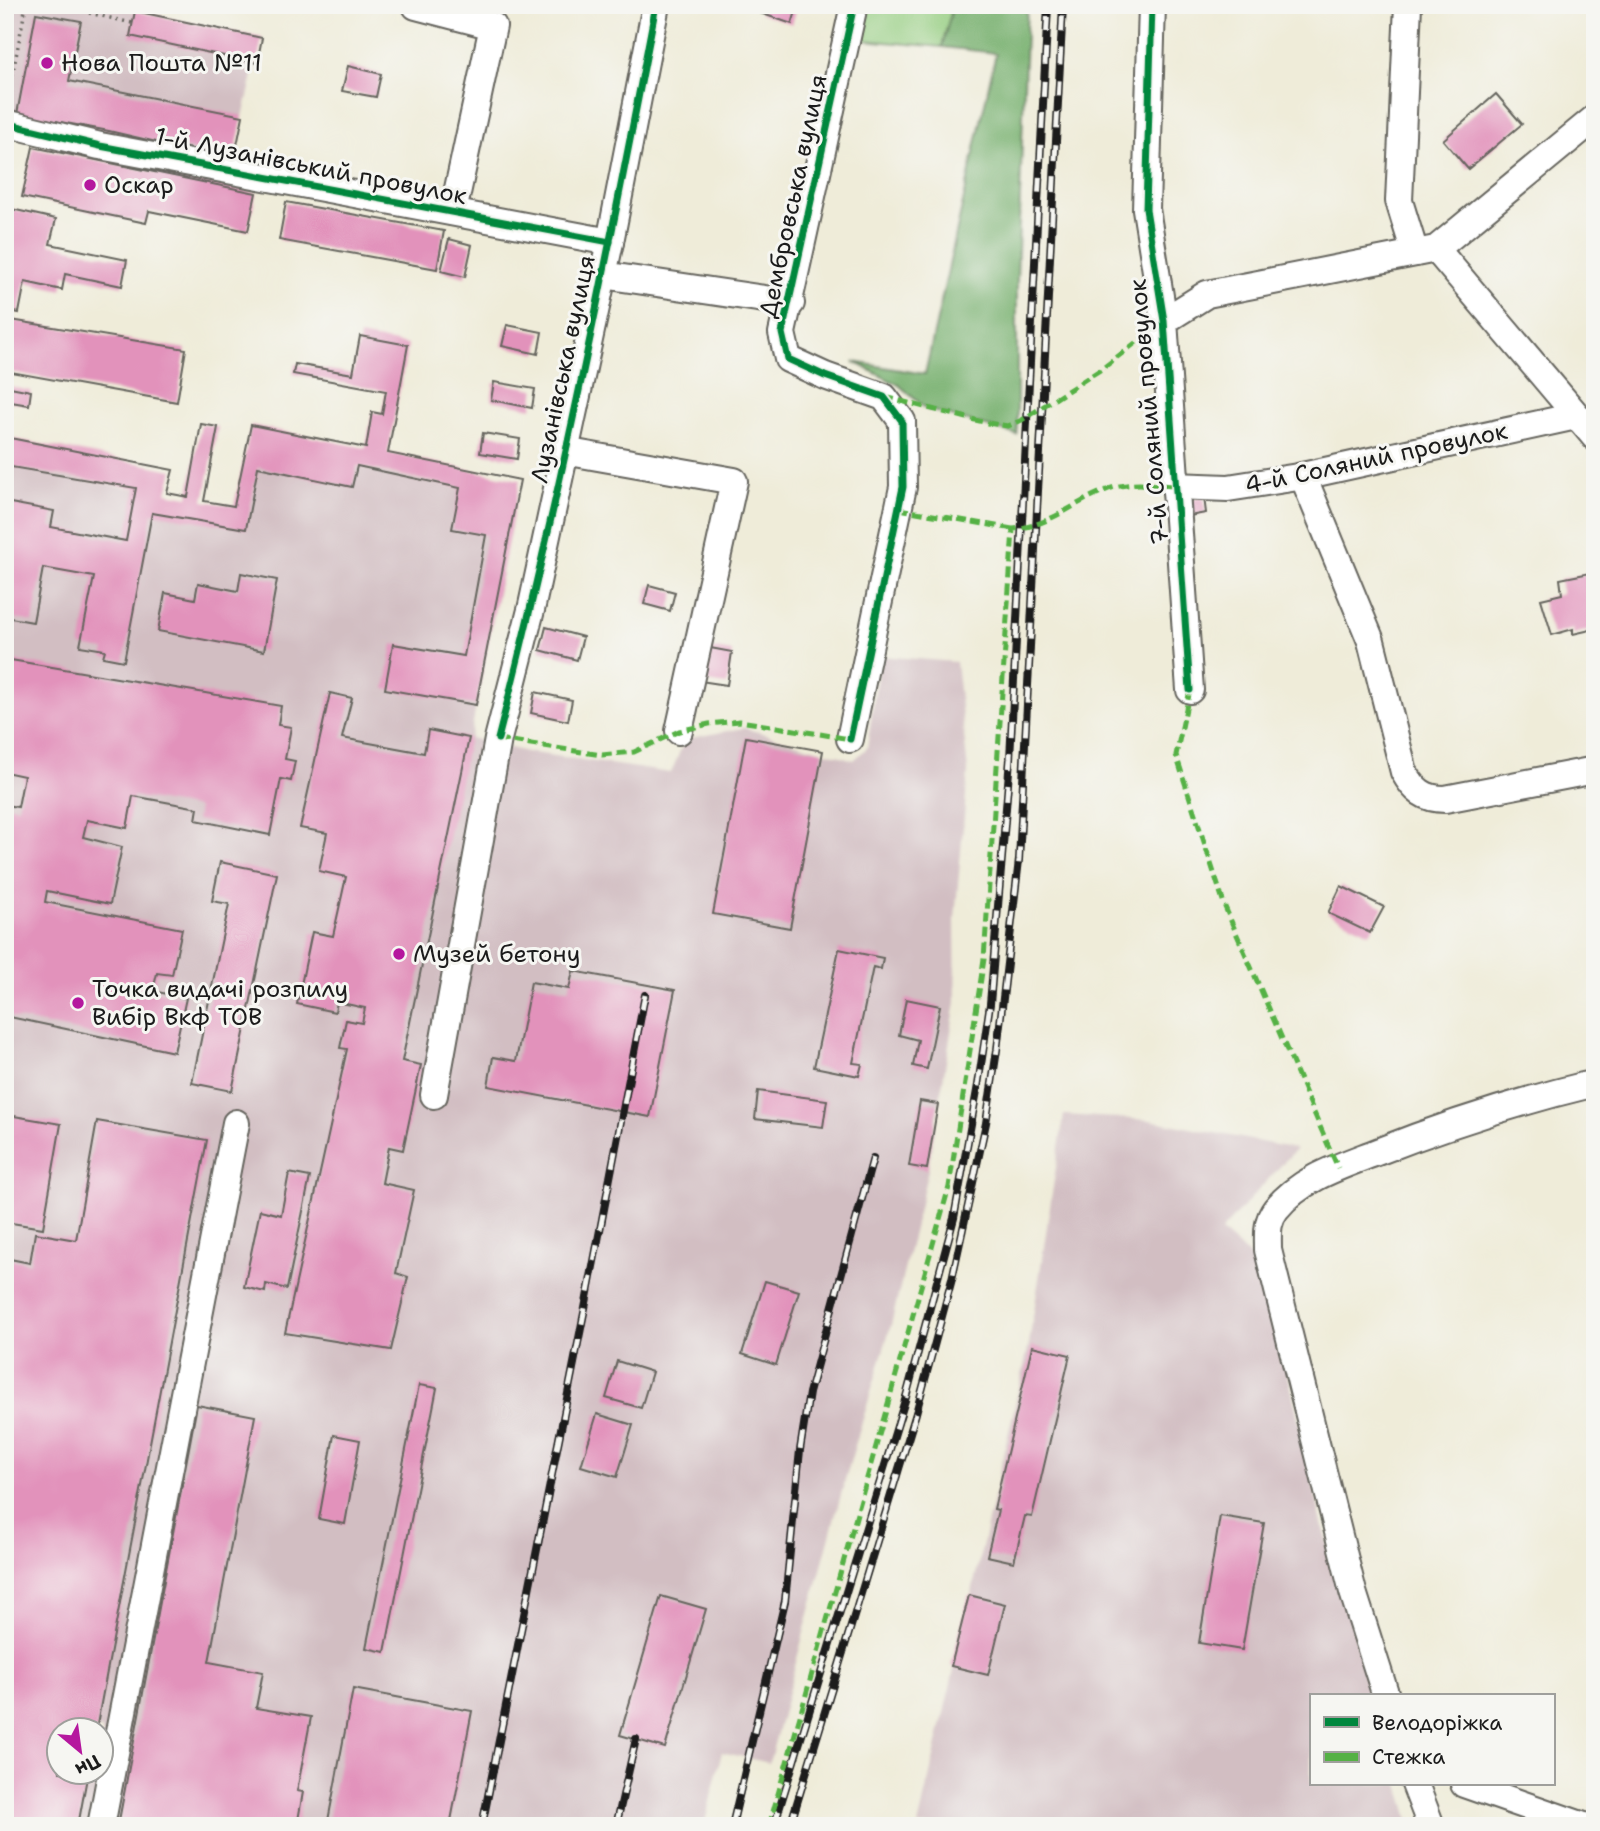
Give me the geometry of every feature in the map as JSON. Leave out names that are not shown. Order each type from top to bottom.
[{"type":"street","name":"Лузанівська вулиця","points":[[434,1095],[498,739],[531,610],[610,242],[656,5]]},
{"type":"street","name":"Дембровська вулиця","points":[[850,739],[901,498],[902,421],[884,397],[825,376],[788,359],[782,333],[791,303],[854,5]]},
{"type":"street","name":"7-й Соляний провулок","points":[[1152,5],[1146,209],[1164,321],[1191,690]]},
{"type":"street","points":[[1408,5],[1399,201],[1426,251],[1595,437]]},
{"type":"street","points":[[416,6],[493,26],[453,212]]},
{"type":"street","points":[[1164,321],[1207,294],[1426,251],[1595,118]]},
{"type":"street","name":"1-й Лузанівський провулок","points":[[5,123],[100,146],[610,242]]},
{"type":"street","points":[[603,275],[791,303]]},
{"type":"street","name":"4-й Соляний провулок","points":[[1174,486],[1228,488],[1303,476],[1576,416]]},
{"type":"street","points":[[564,451],[734,481],[679,731]]},
{"type":"street","points":[[1303,476],[1371,641],[1404,772],[1411,785],[1430,799],[1445,799],[1595,770]]},
{"type":"street","points":[[1386,1694],[1353,1592],[1268,1250],[1268,1225],[1275,1210],[1318,1175],[1415,1137],[1503,1107],[1595,1083]]},
{"type":"street","points":[[101,1826],[236,1123]]},
{"type":"street","points":[[1416,1786],[1431,1826]]},
{"type":"street","points":[[1470,1786],[1584,1826]]},
{"type":"path","points":[[5,114],[26,5]]},
{"type":"path","points":[[89,13],[132,23]]},
{"type":"shaded area","points":[[14,5],[103,5],[262,38],[232,163],[5,112],[5,64]]},
{"type":"shaded area","points":[[262,447],[516,500],[470,738],[527,752],[671,773],[685,739],[744,728],[854,760],[867,748],[880,656],[956,662],[968,771],[955,919],[956,1002],[928,1170],[891,1325],[846,1476],[769,1763],[722,1752],[704,1826],[5,1826],[5,466],[250,509]]},
{"type":"shaded area","points":[[1064,1115],[1150,1120],[1296,1149],[1221,1231],[1264,1269],[1323,1528],[1372,1694],[1310,1694],[1310,1786],[1400,1786],[1411,1826],[918,1826],[1029,1344]]},
{"type":"green space","points":[[869,5],[953,5],[942,47],[863,40]]},
{"type":"green space","points":[[953,5],[1027,5],[1017,280],[1017,435],[926,409],[899,385],[854,362],[925,374],[996,53],[942,47]]},
{"type":"building","points":[[762,5],[798,5],[792,24],[760,13]]},
{"type":"building","points":[[135,11],[262,38],[257,63],[130,36]]},
{"type":"building","points":[[36,13],[81,21],[69,81],[243,116],[234,160],[109,131],[17,114]]},
{"type":"building","points":[[348,66],[381,74],[376,97],[342,91]]},
{"type":"building","points":[[1496,94],[1522,124],[1468,169],[1443,140]]},
{"type":"building","name":"Оскар","points":[[33,147],[256,193],[248,231],[149,211],[146,223],[22,197]]},
{"type":"building","points":[[286,202],[444,231],[437,269],[279,240]]},
{"type":"building","points":[[7,208],[56,219],[50,244],[127,260],[122,286],[65,274],[62,290],[25,282],[19,313],[5,310]]},
{"type":"building","points":[[449,239],[472,245],[465,277],[441,271]]},
{"type":"building","points":[[5,319],[186,349],[177,402],[5,371]]},
{"type":"building","points":[[507,325],[542,332],[538,354],[502,346]]},
{"type":"building","points":[[360,336],[408,345],[388,453],[520,480],[476,705],[385,689],[393,644],[464,656],[486,535],[452,529],[460,488],[357,466],[352,487],[258,467],[246,529],[152,513],[124,661],[103,657],[105,650],[80,646],[94,577],[43,568],[33,622],[5,617],[5,502],[54,511],[51,527],[126,541],[136,488],[5,466],[5,437],[173,470],[167,493],[188,497],[201,424],[218,427],[204,501],[234,506],[251,425],[366,448],[372,412],[382,414],[386,391],[293,374],[295,364],[353,374]]},
{"type":"building","points":[[494,382],[535,389],[532,408],[491,400]]},
{"type":"building","points":[[5,386],[31,391],[29,405],[5,401]]},
{"type":"building","points":[[483,433],[520,439],[517,459],[480,453]]},
{"type":"building","points":[[1204,497],[1206,513],[1189,516],[1187,500]]},
{"type":"building","points":[[1595,572],[1595,629],[1573,634],[1573,629],[1552,635],[1541,599],[1562,594],[1560,579]]},
{"type":"building","points":[[241,573],[277,580],[264,651],[158,631],[165,593],[195,599],[198,583],[238,591]]},
{"type":"building","points":[[649,585],[675,592],[670,611],[644,604]]},
{"type":"building","points":[[546,627],[583,637],[577,660],[540,650]]},
{"type":"building","points":[[705,647],[732,652],[727,685],[700,681]]},
{"type":"building","points":[[5,659],[281,706],[278,725],[291,727],[285,759],[295,761],[291,781],[281,779],[270,835],[196,820],[198,808],[133,796],[127,828],[87,820],[83,837],[122,847],[110,904],[47,891],[45,902],[182,929],[172,975],[157,973],[153,991],[186,998],[174,1052],[5,1016],[5,805],[18,807],[24,776],[5,772]]},
{"type":"building","points":[[535,692],[572,700],[568,721],[531,713]]},
{"type":"building","points":[[330,693],[352,698],[342,738],[424,753],[428,730],[469,738],[402,1061],[421,1065],[403,1150],[389,1147],[382,1183],[414,1190],[396,1273],[408,1277],[391,1350],[285,1333],[347,1049],[340,1048],[346,1020],[362,1023],[365,1008],[337,1002],[335,1012],[297,1004],[312,932],[333,936],[346,877],[319,871],[327,833],[300,828]]},
{"type":"building","points":[[746,737],[823,751],[790,928],[713,914]]},
{"type":"building","points":[[220,862],[277,874],[232,1091],[192,1083],[229,904],[212,901]]},
{"type":"building","points":[[1341,886],[1384,907],[1370,933],[1328,913]]},
{"type":"building","points":[[839,949],[883,958],[881,969],[873,967],[853,1063],[862,1064],[859,1076],[814,1067]]},
{"type":"building","points":[[573,971],[675,990],[650,1117],[488,1086],[493,1057],[516,1061],[531,982],[569,989]]},
{"type":"building","points":[[906,999],[940,1006],[927,1069],[913,1066],[918,1040],[899,1035]]},
{"type":"building","points":[[758,1091],[827,1100],[823,1127],[755,1119]]},
{"type":"building","points":[[920,1101],[938,1104],[927,1169],[909,1166]]},
{"type":"building","points":[[8,1115],[61,1124],[43,1228],[5,1222],[5,1131]]},
{"type":"building","points":[[97,1121],[207,1140],[99,1716],[46,1716],[46,1786],[85,1786],[78,1826],[5,1826],[5,1258],[30,1263],[35,1233],[76,1240]]},
{"type":"building","points":[[289,1173],[310,1177],[287,1289],[266,1284],[265,1292],[244,1287],[260,1210],[281,1215]]},
{"type":"building","points":[[765,1281],[799,1291],[776,1365],[742,1354]]},
{"type":"building","points":[[1032,1346],[1070,1355],[1032,1517],[1025,1516],[1014,1562],[987,1556],[998,1510],[994,1509]]},
{"type":"building","points":[[617,1361],[652,1372],[641,1408],[606,1398]]},
{"type":"building","points":[[419,1385],[437,1388],[385,1652],[366,1648]]},
{"type":"building","points":[[197,1405],[255,1416],[209,1662],[263,1672],[256,1708],[311,1717],[297,1791],[303,1792],[297,1826],[118,1826]]},
{"type":"building","points":[[597,1414],[633,1425],[617,1477],[581,1466]]},
{"type":"building","points":[[334,1435],[360,1440],[345,1524],[319,1519]]},
{"type":"building","points":[[1220,1516],[1264,1523],[1242,1650],[1199,1643]]},
{"type":"building","points":[[969,1595],[1005,1604],[988,1675],[951,1666]]},
{"type":"building","points":[[661,1596],[706,1609],[665,1748],[620,1735]]},
{"type":"building","points":[[353,1689],[472,1711],[450,1826],[327,1826]]},
{"type":"railway","points":[[774,1826],[906,1397],[954,1218],[978,1085],[990,1004],[1010,759],[1048,5]]},
{"type":"railway","points":[[790,1826],[916,1413],[952,1279],[986,1123],[997,1050],[1019,860],[1063,5]]},
{"type":"railway","points":[[482,1826],[645,995]]},
{"type":"railway","points":[[732,1826],[785,1601],[800,1450],[809,1393],[873,1158]]},
{"type":"railway","points":[[616,1826],[636,1739]]},
{"type":"marked path","points":[[885,397],[1008,426],[1022,420],[1103,368],[1164,321]]},
{"type":"marked path","points":[[769,1826],[949,1187],[984,959],[1013,529],[1039,523],[1117,487],[1142,484],[1174,486]]},
{"type":"marked path","points":[[899,509],[1013,529]]},
{"type":"marked path","points":[[1190,690],[1176,755],[1225,907],[1338,1168]]},
{"type":"marked path","points":[[498,739],[602,755],[634,752],[679,731],[740,721],[850,739]]},
{"type":"cycle path","points":[[498,739],[583,374],[656,5]]},
{"type":"cycle path","points":[[850,739],[903,487],[902,421],[884,397],[825,376],[788,359],[782,333],[854,5]]},
{"type":"cycle path","points":[[1152,5],[1146,209],[1164,321],[1190,690]]},
{"type":"cycle path","points":[[5,123],[100,146],[610,242]]},
{"type":"place","name":"Нова Пошта №11","points":[[47,63]]},
{"type":"place","name":"Оскар","points":[[90,185]]},
{"type":"place","name":"Музей бетону","points":[[399,954]]},
{"type":"place","name":"Точка видачі розпилу Вибір Вкф ТОВ","points":[[78,1003]]}]
